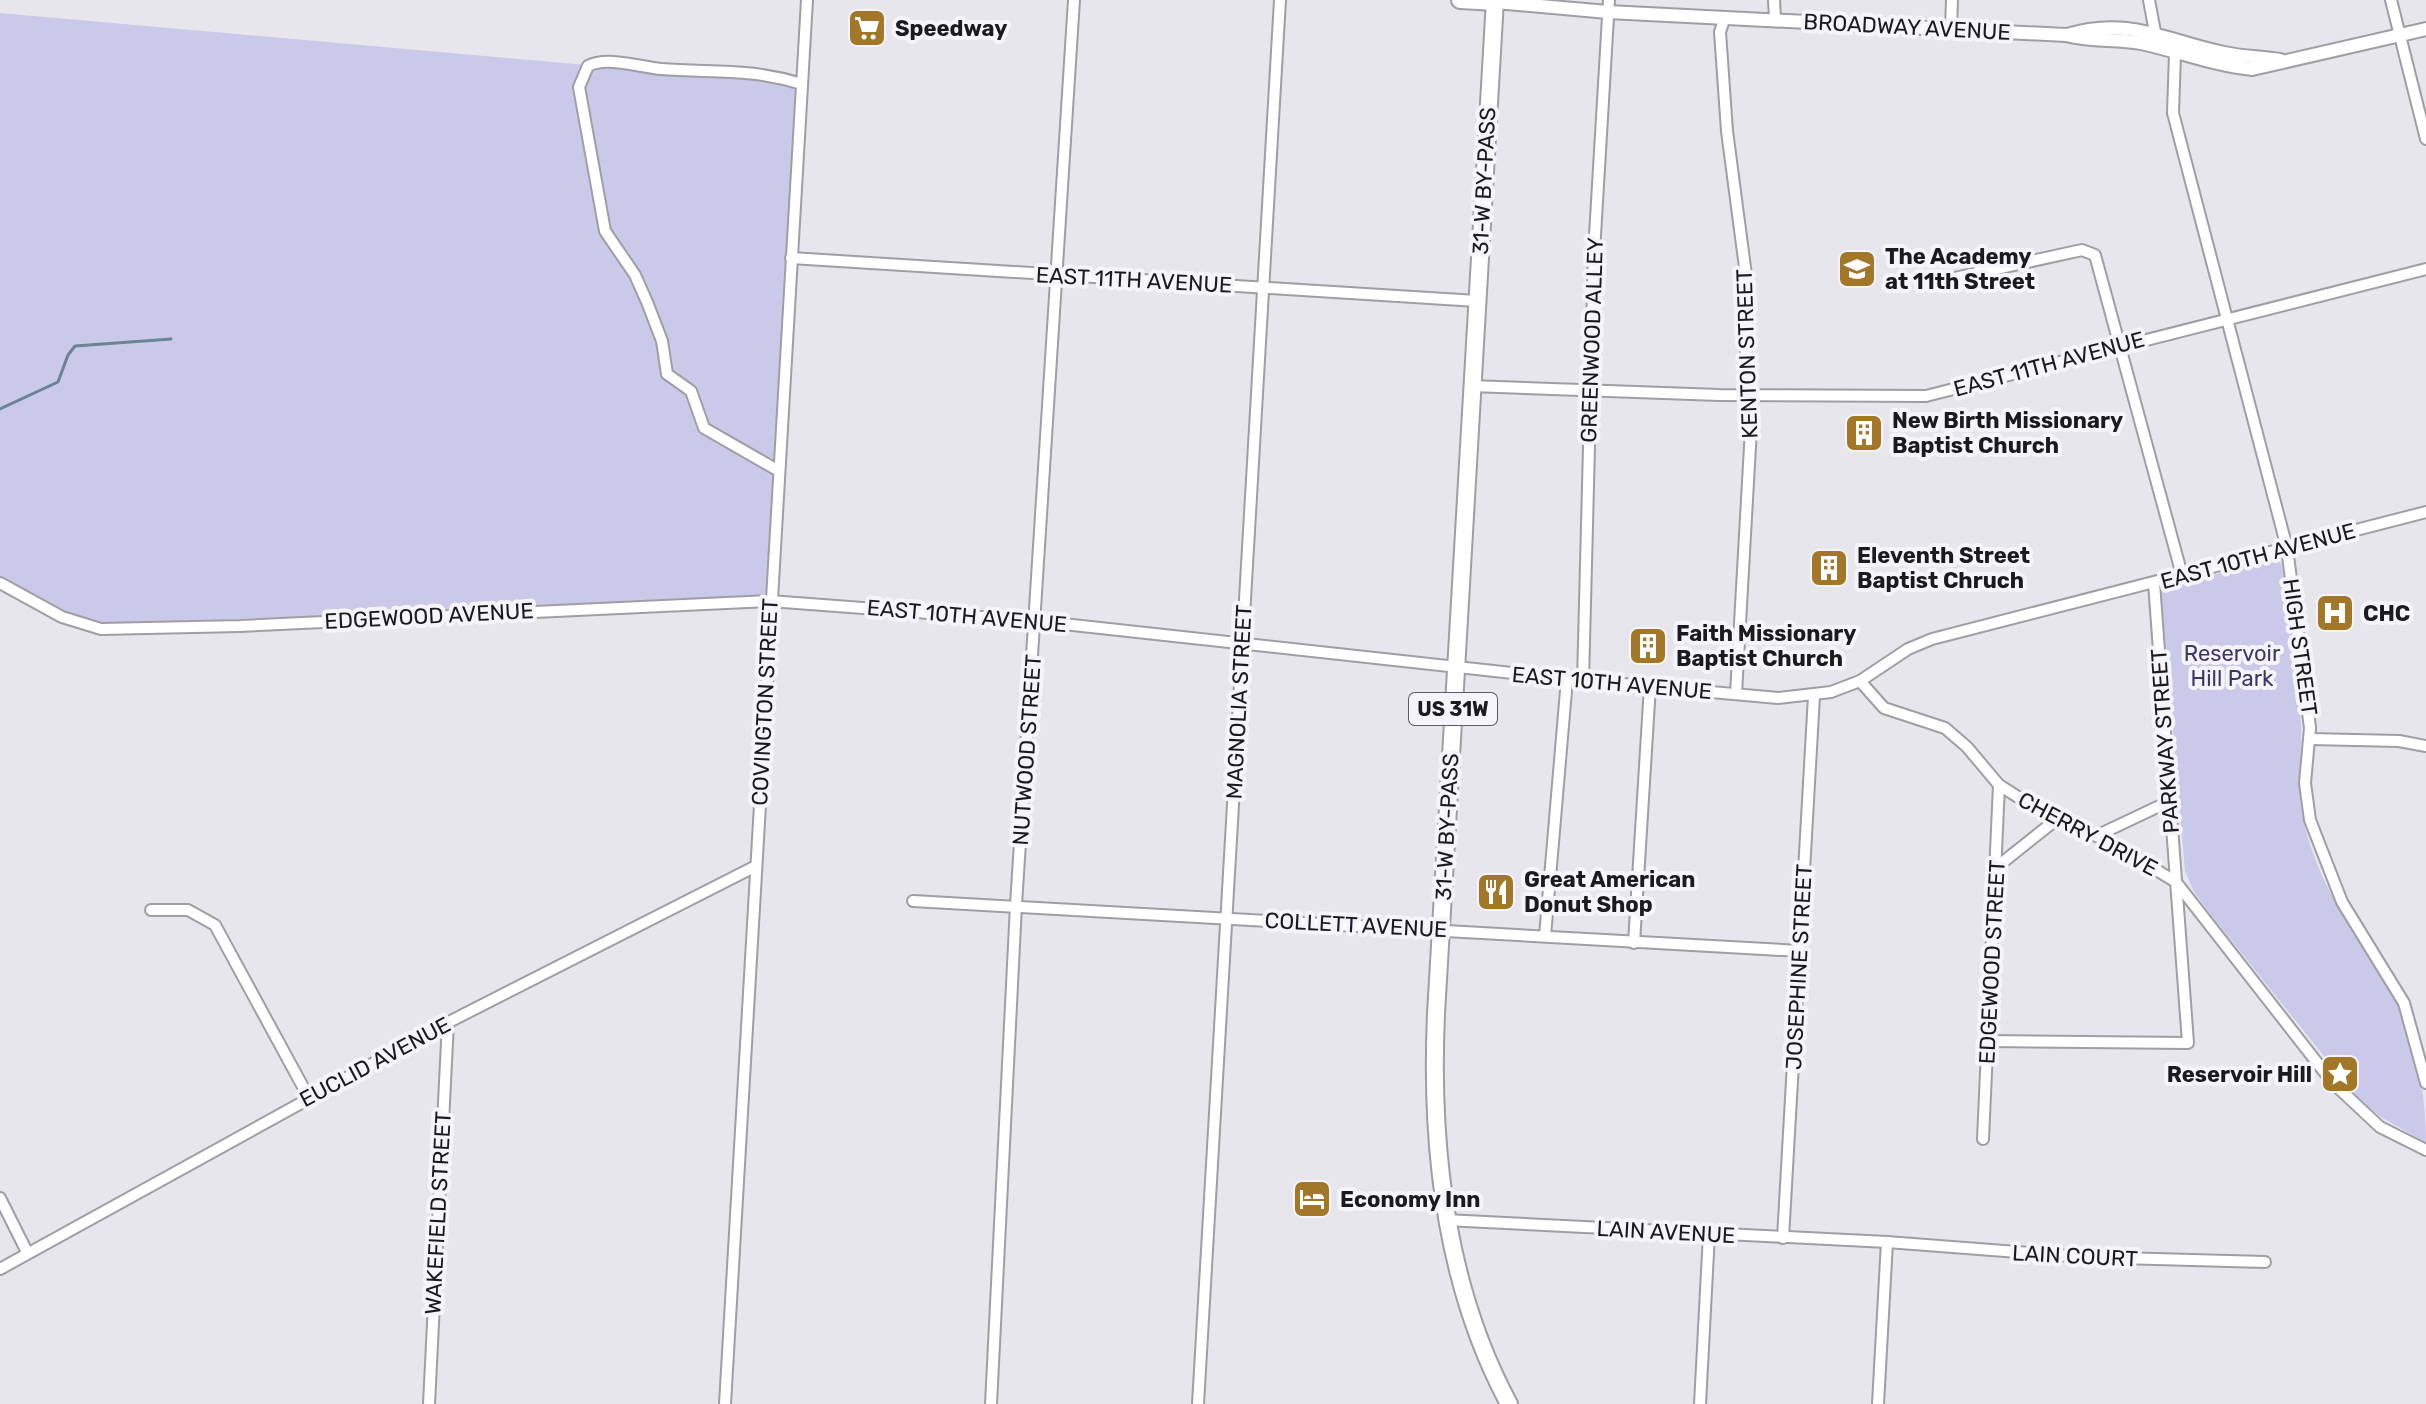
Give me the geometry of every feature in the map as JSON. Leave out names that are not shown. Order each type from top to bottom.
[{"type":"main road","name":"BROADWAY AVENUE","points":[[1460,0],[1495,1]]},
{"type":"main road","name":"31-W BY-PASS","points":[[1495,1],[1435,1026],[1435,1120],[1445,1220],[1467,1306],[1509,1404]]},
{"type":"street","name":"COVINGTON STREET","points":[[725,1404],[807,0]]},
{"type":"street","name":"NUTWOOD STREET","points":[[991,1404],[1016,905],[1074,0]]},
{"type":"street","name":"MAGNOLIA STREET","points":[[1198,1404],[1280,0]]},
{"type":"street","points":[[1774,0],[1775,20]]},
{"type":"street","points":[[1951,29],[1952,0]]},
{"type":"street","points":[[2149,0],[2155,32]]},
{"type":"street","points":[[2391,0],[2426,139]]},
{"type":"street","name":"BROADWAY AVENUE","points":[[1495,1],[2066,35],[2092,42],[2139,43],[2225,67],[2252,69],[2426,29]]},
{"type":"street","name":"GREENWOOD ALLEY","points":[[1583,681],[1598,164],[1609,6]]},
{"type":"street","name":"KENTON STREET","points":[[1725,17],[1720,32],[1727,131],[1748,301],[1748,396],[1752,411],[1736,694]]},
{"type":"street","name":"BROADWAY AVENUE","points":[[2066,35],[2091,28],[2155,32],[2225,53],[2287,61]]},
{"type":"street","name":"HIGH STREET","points":[[2175,54],[2173,113],[2287,548],[2310,739],[2305,783],[2318,847],[2356,928],[2384,966],[2404,1003],[2426,1083]]},
{"type":"street","points":[[779,471],[704,428],[691,391],[667,374],[662,341],[647,302],[635,275],[605,231],[579,87],[588,66],[602,62],[668,69],[732,69],[802,84]]},
{"type":"street","points":[[1941,281],[2088,250],[2097,262],[2182,575]]},
{"type":"street","name":"EAST 11TH AVENUE","points":[[791,258],[1477,301]]},
{"type":"street","name":"EAST 11TH AVENUE","points":[[1471,386],[1748,396],[1926,396],[2426,269]]},
{"type":"street","name":"EAST 10TH AVENUE","points":[[770,601],[1036,621],[1455,668],[1778,698],[1814,696],[1860,681],[1908,649],[1932,639],[2426,512]]},
{"type":"street","name":"EDGEWOOD AVENUE","points":[[0,583],[44,608],[89,626],[139,630],[770,601]]},
{"type":"street","name":"PARKWAY STREET","points":[[1988,1041],[2187,1045],[2189,1042],[2154,583]]},
{"type":"street","points":[[1545,936],[1567,679]]},
{"type":"street","name":"CHERRY DRIVE","points":[[1860,681],[1884,708],[1945,728],[1999,785],[2176,882],[2333,1083],[2380,1127],[2426,1150]]},
{"type":"street","points":[[1634,943],[1650,686]]},
{"type":"street","name":"JOSEPHINE STREET","points":[[1783,1238],[1814,696]]},
{"type":"street","points":[[2310,739],[2399,741],[2426,746]]},
{"type":"street","name":"EDGEWOOD STREET","points":[[1983,1139],[1998,866],[1999,785]]},
{"type":"street","points":[[2096,836],[2170,801]]},
{"type":"street","points":[[1998,866],[2057,819]]},
{"type":"street","name":"EUCLID AVENUE","points":[[0,1269],[448,1022],[756,866]]},
{"type":"street","name":"COLLETT AVENUE","points":[[913,901],[1800,951]]},
{"type":"street","points":[[151,910],[162,907],[188,910],[215,925],[309,1098]]},
{"type":"street","name":"WAKEFIELD STREET","points":[[429,1404],[448,1022]]},
{"type":"street","points":[[0,1198],[27,1252]]},
{"type":"street","name":"LAIN AVENUE","points":[[1445,1220],[1887,1242]]},
{"type":"street","points":[[1700,1404],[1709,1234]]},
{"type":"street","points":[[1878,1404],[1887,1242]]},
{"type":"street","name":"LAIN COURT","points":[[1887,1242],[2083,1257],[2265,1262]]},
{"type":"green space","points":[[0,13],[802,84],[770,601],[81,624],[0,579]]},
{"type":"green space","name":"Reservoir Hill Park","points":[[2274,558],[2281,563],[2295,644],[2301,726],[2300,795],[2304,823],[2330,892],[2391,988],[2409,1030],[2424,1106],[2426,1143],[2381,1117],[2356,1096],[2210,914],[2194,892],[2185,871],[2161,590]]},
{"type":"waterway","points":[[0,409],[58,382],[68,355],[75,346],[171,339]]},
{"type":"place","name":"Speedway","points":[[867,28]]},
{"type":"place","name":"The Academy at 11th Street","points":[[1857,269]]},
{"type":"place","name":"New Birth Missionary Baptist Church","points":[[1864,433]]},
{"type":"place","name":"Eleventh Street Baptist Chruch","points":[[1829,568]]},
{"type":"place","name":"CHC","points":[[2335,613]]},
{"type":"place","name":"Faith Missionary Baptist Church","points":[[1648,646]]},
{"type":"place","name":"Great American Donut Shop","points":[[1496,892]]},
{"type":"place","name":"Reservoir Hill","points":[[2340,1074]]},
{"type":"place","name":"Economy Inn","points":[[1312,1199]]}]
